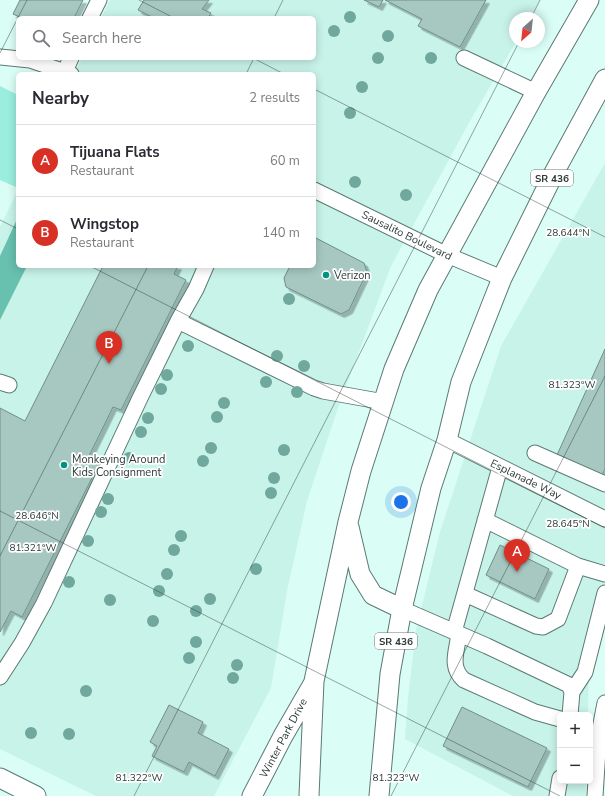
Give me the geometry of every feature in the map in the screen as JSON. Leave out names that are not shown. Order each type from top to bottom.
[{"type":"main road","points":[[310,796],[314,681],[348,522],[362,471],[394,369],[428,290],[536,92],[589,0]]},
{"type":"main road","name":"SR 436","points":[[379,796],[390,674],[402,609],[431,488],[447,440],[461,382],[502,278],[555,171],[605,79]]},
{"type":"main road","points":[[348,522],[360,574],[374,595],[402,609]]},
{"type":"main road","name":"Winter Park Drive","points":[[252,796],[314,681]]},
{"type":"main road","points":[[0,778],[36,796]]},
{"type":"street","points":[[91,16],[99,0]]},
{"type":"street","points":[[0,57],[16,59]]},
{"type":"street","points":[[464,58],[536,92]]},
{"type":"street","points":[[30,60],[69,68]]},
{"type":"street","name":"Sausalito Boulevard","points":[[316,191],[447,255],[502,278]]},
{"type":"street","points":[[0,677],[44,603],[133,413],[205,268]]},
{"type":"street","points":[[178,321],[323,391],[384,402]]},
{"type":"street","name":"Esplanade Way","points":[[447,440],[500,467],[603,513]]},
{"type":"street","points":[[535,453],[605,484]]},
{"type":"street","points":[[500,467],[465,594],[457,633],[455,666],[457,674],[464,680],[535,712],[557,718]]},
{"type":"street","points":[[485,520],[578,566],[605,574]]},
{"type":"street","points":[[465,594],[543,628],[558,619],[578,566]]},
{"type":"street","points":[[570,712],[572,692],[585,672],[605,593]]},
{"type":"street","points":[[402,609],[569,685],[572,692]]},
{"type":"street","points":[[595,796],[599,734],[605,703]]},
{"type":"street","points":[[557,796],[559,784]]},
{"type":"shaded area","points":[[110,0],[540,0],[533,12],[509,12],[509,48],[513,48],[470,121],[391,266],[338,408],[307,501],[287,591],[271,688],[214,796],[96,796],[0,749],[0,227],[16,194],[16,268],[316,268],[316,72],[75,72],[81,60],[316,60],[316,16],[102,16]]},
{"type":"shaded area","points":[[0,86],[16,94],[16,187],[0,180]]},
{"type":"shaded area","points":[[605,163],[605,580],[589,664],[588,712],[557,712],[557,784],[587,784],[586,796],[513,796],[405,739],[416,630],[440,532],[501,346]]},
{"type":"shaded area","points":[[16,221],[16,268],[26,268],[0,320],[0,256]]},
{"type":"building","points":[[20,0],[83,0],[75,16],[18,16],[13,14]]},
{"type":"building","points":[[144,0],[209,0],[202,9],[211,13],[209,16],[150,16],[138,10]]},
{"type":"building","points":[[364,0],[383,0],[379,7]]},
{"type":"building","points":[[385,0],[486,0],[460,47],[418,26],[422,19]]},
{"type":"building","name":"Verizon","points":[[316,238],[364,263],[367,272],[349,310],[341,314],[286,287],[284,278],[289,268],[316,268]]},
{"type":"building","points":[[102,268],[177,268],[174,274],[186,280],[121,410],[113,407],[89,456],[100,462],[22,617],[11,611],[0,632],[0,408],[25,421]]},
{"type":"building","points":[[605,349],[605,469],[602,475],[557,455]]},
{"type":"building","points":[[500,545],[549,569],[535,599],[486,575]]},
{"type":"building","points":[[169,705],[203,722],[198,733],[229,749],[215,776],[189,762],[184,772],[152,756],[157,746],[150,742]]},
{"type":"building","points":[[462,707],[547,748],[528,787],[443,746]]},
{"type":"place","name":"Verizon","points":[[326,275]]},
{"type":"place","name":"Wingstop","points":[[109,364]]},
{"type":"place","name":"Monkeying Around Kids Consignment","points":[[64,465]]},
{"type":"place","name":"Tijuana Flats","points":[[517,572]]}]
